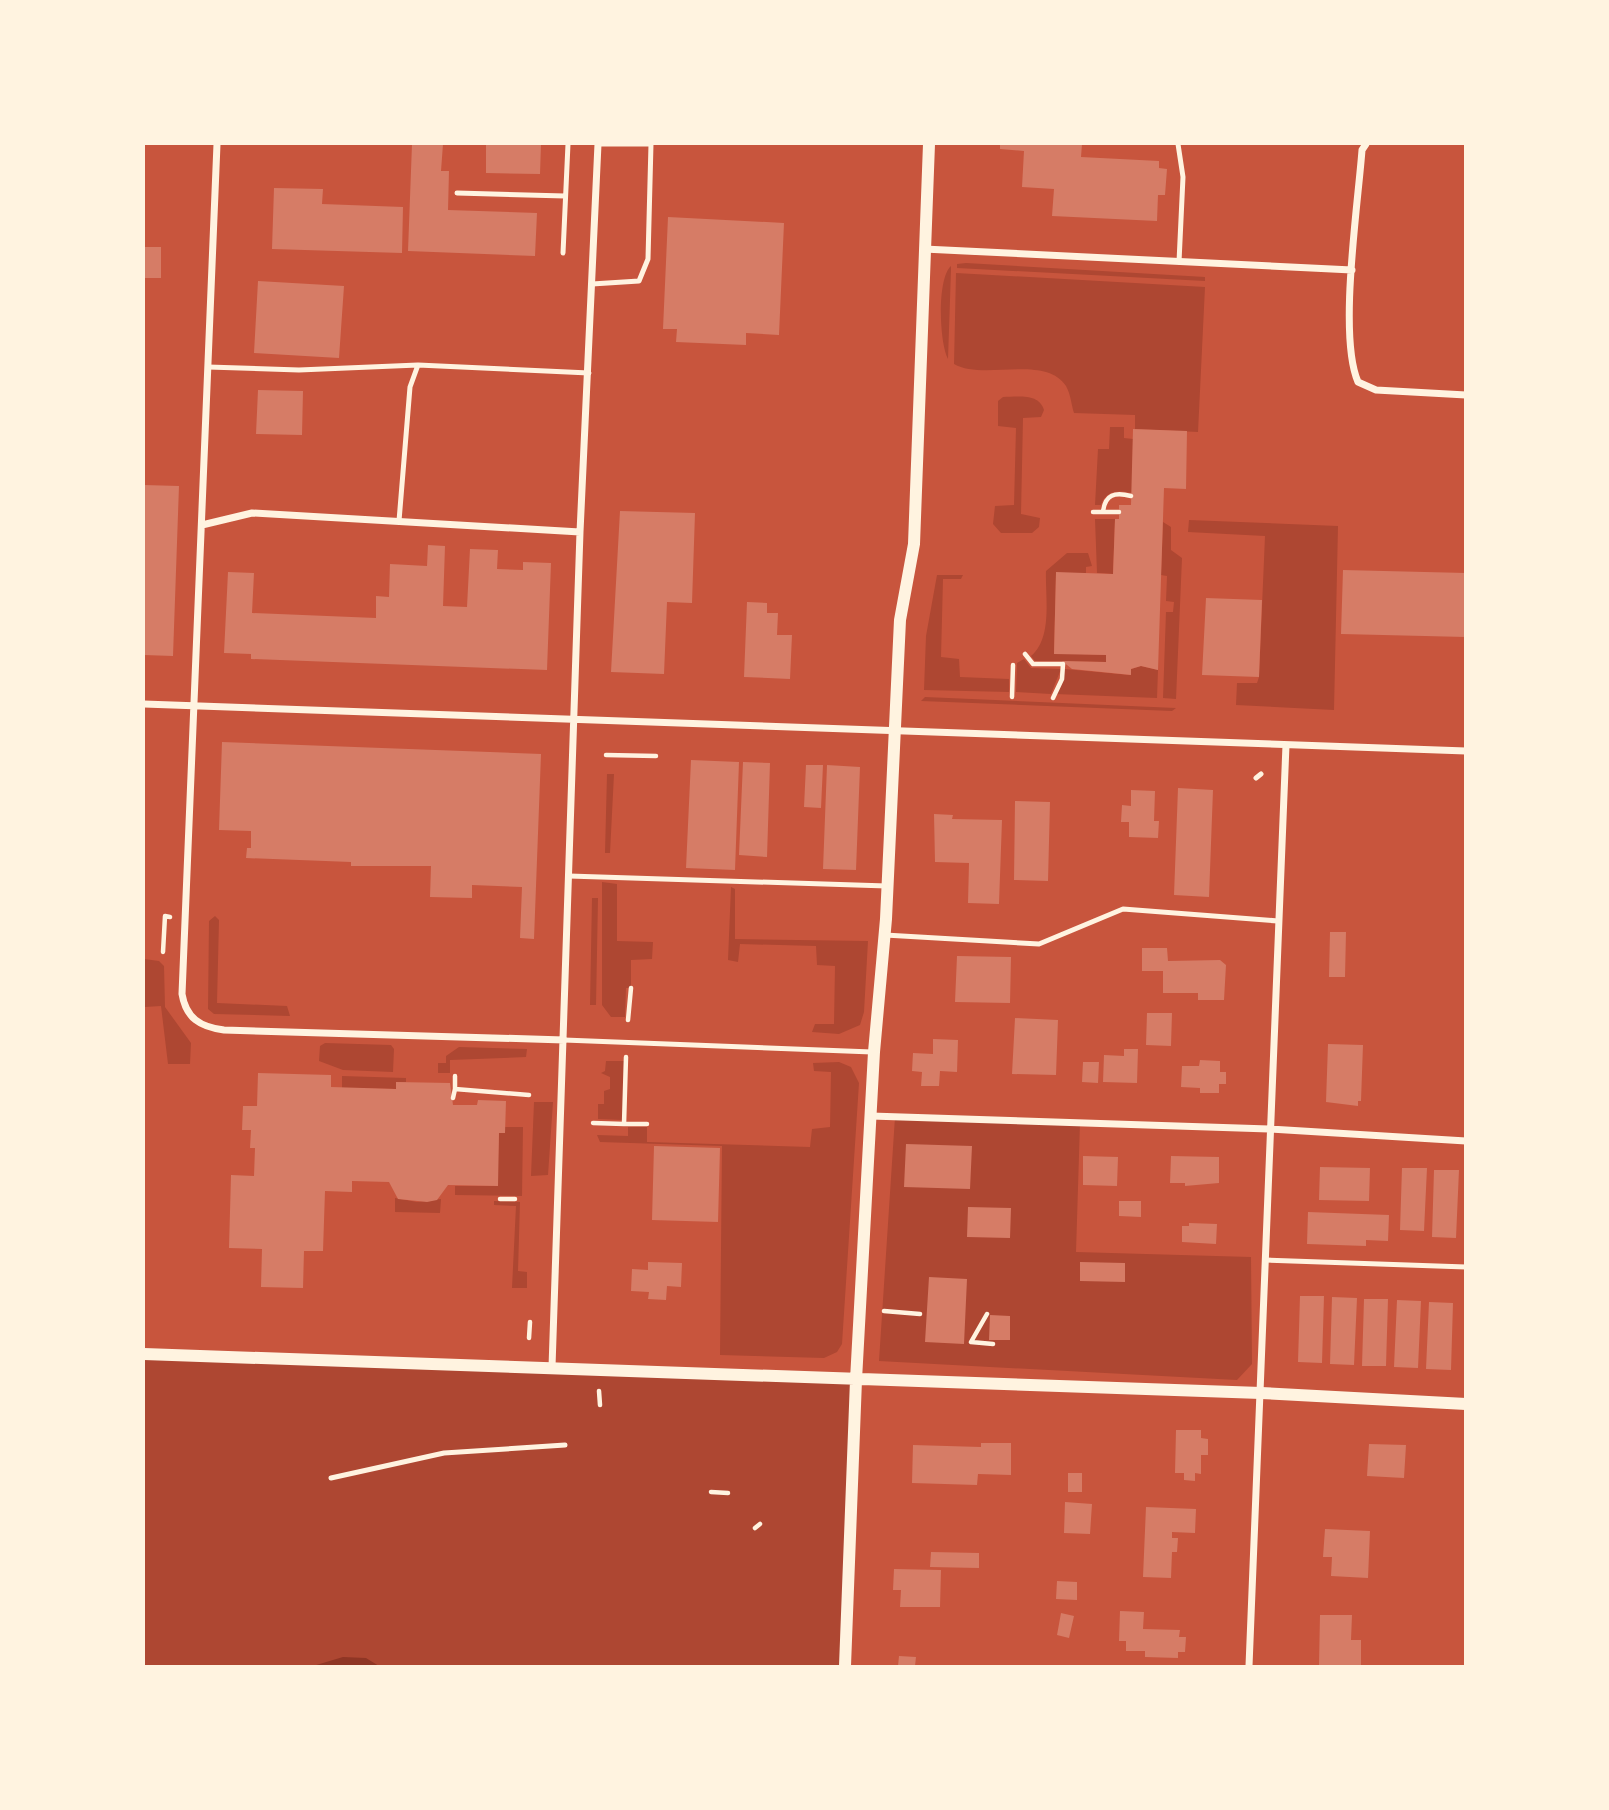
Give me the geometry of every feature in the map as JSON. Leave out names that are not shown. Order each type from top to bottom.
[{"type":"street","points":[[217,144],[182,994],[190,1016],[216,1029],[564,1040]]},
{"type":"street","points":[[552,1367],[580,532],[598,144]]},
{"type":"street","points":[[845,1667],[856,1380],[874,1052],[885,936],[900,620],[914,544],[929,144]]},
{"type":"street","points":[[1366,144],[1363,150],[1352,270],[1350,364],[1358,382],[1376,390],[1465,395]]},
{"type":"street","points":[[924,249],[1352,270]]},
{"type":"street","points":[[202,525],[252,513],[580,532]]},
{"type":"street","points":[[144,704],[1465,751]]},
{"type":"street","points":[[1250,1667],[1286,745]]},
{"type":"street","points":[[871,1116],[1269,1129],[1465,1141]]},
{"type":"street","points":[[144,1354],[1261,1393],[1465,1404]]},
{"type":"lane","points":[[563,253],[568,144]]},
{"type":"lane","points":[[592,284],[639,281],[648,259],[651,144],[598,144]]},
{"type":"lane","points":[[1178,144],[1183,177],[1179,262]]},
{"type":"lane","points":[[457,193],[565,196]]},
{"type":"lane","points":[[399,522],[410,387],[418,365]]},
{"type":"lane","points":[[208,368],[299,370],[418,365],[589,373]]},
{"type":"lane","points":[[569,876],[887,886]]},
{"type":"lane","points":[[885,936],[1039,944],[1123,909],[1278,921]]},
{"type":"lane","points":[[564,1040],[874,1052]]},
{"type":"lane","points":[[1265,1260],[1465,1267]]},
{"type":"lane","points":[[331,1478],[444,1454],[565,1445]]},
{"type":"path","points":[[1103,512],[1104,502],[1110,496],[1131,496]]},
{"type":"path","points":[[1093,512],[1119,512]]},
{"type":"path","points":[[1026,654],[1033,664],[1063,664],[1062,679],[1053,698]]},
{"type":"path","points":[[1012,697],[1013,664]]},
{"type":"path","points":[[606,755],[656,756]]},
{"type":"path","points":[[163,952],[164,916],[170,917]]},
{"type":"path","points":[[628,1020],[631,988]]},
{"type":"path","points":[[624,1124],[626,1057]]},
{"type":"path","points":[[453,1098],[455,1076]]},
{"type":"path","points":[[455,1089],[529,1095]]},
{"type":"path","points":[[593,1123],[647,1124]]},
{"type":"path","points":[[500,1199],[515,1199]]},
{"type":"path","points":[[884,1311],[920,1314]]},
{"type":"path","points":[[987,1314],[971,1342],[993,1344]]},
{"type":"path","points":[[529,1338],[530,1322]]},
{"type":"path","points":[[598,1391],[600,1405]]},
{"type":"path","points":[[711,1492],[729,1493]]},
{"type":"shaded area","points":[[957,264],[1205,277],[1205,281],[957,268]]},
{"type":"shaded area","points":[[951,266],[948,359],[941,311],[943,283]]},
{"type":"shaded area","points":[[956,273],[1205,287],[1198,432],[1135,429],[1135,415],[1074,413],[1066,386],[1044,371],[966,369],[954,364]]},
{"type":"shaded area","points":[[1003,397],[1033,398],[1044,410],[1041,417],[1023,418],[1021,514],[1040,518],[1039,527],[1032,533],[1001,533],[993,524],[995,506],[1014,505],[1016,428],[998,426],[998,401]]},
{"type":"shaded area","points":[[1110,427],[1124,427],[1124,438],[1133,439],[1132,493],[1113,492],[1106,496],[1101,505],[1095,505],[1098,449],[1109,449]]},
{"type":"shaded area","points":[[1095,519],[1115,519],[1113,574],[1097,573]]},
{"type":"shaded area","points":[[1189,520],[1338,526],[1334,710],[1236,705],[1237,683],[1257,683],[1259,677],[1265,536],[1188,532]]},
{"type":"shaded area","points":[[1163,522],[1171,527],[1171,550],[1182,558],[1176,699],[1163,698],[1166,612],[1173,612],[1174,602],[1166,601],[1167,576],[1161,575]]},
{"type":"shaded area","points":[[1067,553],[1088,553],[1092,566],[1086,567],[1086,573],[1056,573],[1054,653],[1106,655],[1106,662],[1035,661],[1031,656],[1038,648],[1045,628],[1046,571]]},
{"type":"shaded area","points":[[937,575],[963,575],[961,579],[943,579],[941,657],[959,659],[960,677],[1009,679],[1009,692],[924,690],[926,636]]},
{"type":"shaded area","points":[[1024,659],[1031,668],[1061,669],[1051,694],[1016,692],[1017,663]]},
{"type":"shaded area","points":[[1141,666],[1158,670],[1157,698],[1055,694],[1063,681],[1065,669],[1130,675],[1131,669]]},
{"type":"shaded area","points":[[925,697],[1176,708],[1172,711],[921,701]]},
{"type":"shaded area","points":[[607,774],[614,774],[610,853],[605,853]]},
{"type":"shaded area","points":[[602,882],[617,884],[617,941],[653,942],[652,959],[631,960],[631,988],[626,988],[625,1017],[611,1017],[602,1005]]},
{"type":"shaded area","points":[[731,887],[735,889],[735,939],[868,941],[864,1012],[860,1025],[839,1034],[812,1032],[815,1024],[834,1024],[835,966],[817,965],[816,946],[740,944],[738,962],[728,960]]},
{"type":"shaded area","points":[[592,898],[598,898],[596,1005],[590,1005]]},
{"type":"shaded area","points":[[215,916],[219,920],[217,1003],[287,1006],[290,1016],[214,1014],[208,1009],[209,921]]},
{"type":"shaded area","points":[[144,959],[159,961],[164,966],[165,1007],[191,1043],[190,1064],[168,1064],[161,1006],[145,1007]]},
{"type":"shaded area","points":[[325,1043],[391,1045],[394,1049],[393,1072],[343,1070],[319,1061],[320,1046]]},
{"type":"shaded area","points":[[459,1047],[527,1049],[526,1057],[450,1060],[450,1073],[438,1073],[438,1063],[446,1063],[446,1056]]},
{"type":"shaded area","points":[[606,1061],[624,1061],[623,1120],[598,1119],[598,1104],[604,1104],[604,1091],[610,1089],[610,1077],[601,1073],[605,1071]]},
{"type":"shaded area","points":[[839,1062],[851,1067],[859,1083],[842,1344],[837,1352],[824,1358],[720,1355],[722,1146],[600,1142],[597,1135],[628,1136],[628,1127],[647,1127],[647,1142],[810,1147],[812,1129],[830,1127],[831,1072],[814,1071],[813,1063]]},
{"type":"shaded area","points":[[342,1076],[406,1078],[406,1082],[396,1082],[396,1089],[342,1088]]},
{"type":"shaded area","points":[[534,1102],[553,1102],[548,1175],[531,1176]]},
{"type":"shaded area","points":[[895,1117],[1080,1123],[1076,1252],[1251,1257],[1252,1364],[1237,1380],[879,1361]]},
{"type":"shaded area","points":[[505,1127],[523,1127],[522,1196],[455,1195],[455,1186],[497,1186],[499,1133],[505,1133]]},
{"type":"shaded area","points":[[395,1198],[417,1202],[441,1199],[440,1213],[395,1212]]},
{"type":"shaded area","points":[[494,1201],[520,1202],[518,1271],[527,1272],[527,1288],[512,1288],[516,1206],[494,1205]]},
{"type":"shaded area","points":[[144,1354],[856,1380],[845,1666],[144,1666]]},
{"type":"shaded area","points":[[343,1657],[366,1658],[379,1666],[313,1666]]},
{"type":"building","points":[[412,144],[443,144],[441,171],[449,171],[448,210],[537,213],[535,256],[408,251]]},
{"type":"building","points":[[486,144],[541,144],[540,174],[486,173]]},
{"type":"building","points":[[1000,144],[1082,144],[1081,157],[1159,161],[1159,168],[1167,169],[1165,195],[1158,195],[1157,221],[1052,216],[1054,189],[1022,187],[1024,151],[1000,149]]},
{"type":"building","points":[[274,188],[323,189],[322,204],[403,207],[402,253],[272,249]]},
{"type":"building","points":[[668,217],[784,223],[779,335],[746,333],[746,345],[676,342],[677,329],[663,329]]},
{"type":"building","points":[[144,247],[161,247],[161,278],[144,278]]},
{"type":"building","points":[[258,281],[344,286],[339,358],[254,353]]},
{"type":"building","points":[[258,390],[303,391],[302,435],[256,434]]},
{"type":"building","points":[[1133,429],[1187,431],[1186,489],[1164,488],[1158,670],[1141,666],[1131,669],[1131,675],[1072,669],[1062,661],[1106,662],[1106,655],[1054,654],[1056,572],[1113,574],[1115,519],[1119,519],[1119,505],[1131,505]]},
{"type":"building","points":[[144,485],[179,486],[173,656],[144,655]]},
{"type":"building","points":[[620,511],[695,513],[692,603],[667,602],[664,674],[611,672]]},
{"type":"building","points":[[428,545],[445,546],[443,606],[467,607],[470,549],[498,550],[497,569],[523,570],[523,562],[551,563],[547,670],[251,659],[251,654],[224,653],[228,572],[254,573],[252,613],[376,618],[376,596],[389,597],[390,564],[427,566]]},
{"type":"building","points":[[1343,570],[1466,573],[1466,637],[1341,634]]},
{"type":"building","points":[[1206,598],[1262,600],[1259,677],[1202,675]]},
{"type":"building","points":[[747,602],[767,603],[767,613],[778,613],[777,635],[792,635],[790,679],[744,677]]},
{"type":"building","points":[[222,742],[541,754],[534,939],[520,938],[522,887],[472,885],[472,898],[430,897],[431,866],[351,866],[351,862],[246,858],[247,848],[251,848],[251,831],[219,830]]},
{"type":"building","points":[[691,760],[739,762],[735,870],[686,868]]},
{"type":"building","points":[[743,762],[770,763],[767,857],[739,855]]},
{"type":"building","points":[[806,765],[823,765],[821,808],[804,807]]},
{"type":"building","points":[[827,765],[860,767],[856,870],[823,869]]},
{"type":"building","points":[[1178,788],[1213,790],[1209,897],[1174,895]]},
{"type":"building","points":[[1131,790],[1155,791],[1154,821],[1159,821],[1158,838],[1129,837],[1129,822],[1121,822],[1122,805],[1131,806]]},
{"type":"building","points":[[1015,801],[1050,802],[1048,881],[1014,880]]},
{"type":"building","points":[[934,814],[953,815],[952,819],[1002,820],[999,904],[968,903],[969,863],[935,862]]},
{"type":"building","points":[[1330,932],[1346,932],[1345,977],[1329,977]]},
{"type":"building","points":[[1142,948],[1167,948],[1168,961],[1220,960],[1226,965],[1224,1000],[1198,1000],[1198,993],[1163,993],[1163,971],[1142,971]]},
{"type":"building","points":[[957,956],[1011,957],[1010,1003],[955,1002]]},
{"type":"building","points":[[1147,1013],[1172,1013],[1171,1046],[1146,1045]]},
{"type":"building","points":[[1015,1018],[1058,1020],[1056,1075],[1012,1074]]},
{"type":"building","points":[[933,1039],[958,1040],[957,1072],[940,1071],[939,1086],[921,1086],[922,1072],[912,1071],[913,1053],[933,1054]]},
{"type":"building","points":[[1328,1044],[1363,1045],[1361,1101],[1358,1101],[1358,1106],[1326,1102]]},
{"type":"building","points":[[1124,1049],[1138,1049],[1137,1083],[1103,1082],[1104,1055],[1124,1056]]},
{"type":"building","points":[[1200,1060],[1220,1061],[1220,1072],[1226,1072],[1226,1084],[1219,1084],[1219,1093],[1200,1093],[1200,1088],[1181,1087],[1182,1066],[1199,1066]]},
{"type":"building","points":[[1083,1062],[1099,1062],[1098,1083],[1082,1082]]},
{"type":"building","points":[[258,1073],[331,1075],[331,1087],[396,1089],[396,1082],[450,1083],[453,1105],[477,1105],[478,1100],[506,1101],[505,1133],[499,1133],[498,1186],[448,1185],[437,1200],[427,1202],[398,1199],[389,1182],[352,1181],[352,1192],[325,1191],[323,1251],[304,1251],[303,1288],[261,1287],[262,1249],[229,1248],[231,1175],[254,1176],[255,1148],[250,1148],[251,1130],[242,1130],[243,1106],[257,1106]]},
{"type":"building","points":[[906,1144],[972,1146],[970,1189],[904,1187]]},
{"type":"building","points":[[654,1146],[720,1148],[718,1222],[652,1220]]},
{"type":"building","points":[[1083,1156],[1118,1157],[1117,1186],[1083,1185]]},
{"type":"building","points":[[1171,1156],[1219,1157],[1219,1183],[1185,1186],[1185,1183],[1170,1183]]},
{"type":"building","points":[[1320,1167],[1370,1168],[1369,1201],[1319,1200]]},
{"type":"building","points":[[1402,1168],[1427,1168],[1424,1231],[1400,1230]]},
{"type":"building","points":[[1434,1170],[1459,1170],[1456,1238],[1432,1237]]},
{"type":"building","points":[[1119,1201],[1141,1201],[1141,1217],[1119,1216]]},
{"type":"building","points":[[968,1207],[1011,1208],[1010,1238],[967,1237]]},
{"type":"building","points":[[1308,1212],[1389,1215],[1388,1241],[1366,1240],[1366,1246],[1307,1244]]},
{"type":"building","points":[[1189,1223],[1217,1224],[1216,1244],[1182,1242],[1182,1226],[1189,1226]]},
{"type":"building","points":[[648,1262],[682,1263],[681,1287],[667,1286],[666,1300],[648,1299],[649,1292],[631,1291],[632,1269],[648,1270]]},
{"type":"building","points":[[1080,1262],[1125,1263],[1125,1282],[1080,1281]]},
{"type":"building","points":[[929,1277],[967,1279],[964,1344],[925,1342]]},
{"type":"building","points":[[1300,1296],[1324,1296],[1322,1363],[1298,1362]]},
{"type":"building","points":[[1332,1297],[1357,1298],[1354,1365],[1330,1364]]},
{"type":"building","points":[[1364,1299],[1388,1299],[1386,1366],[1362,1366]]},
{"type":"building","points":[[1397,1300],[1421,1301],[1418,1368],[1394,1367]]},
{"type":"building","points":[[1429,1302],[1453,1303],[1451,1370],[1426,1369]]},
{"type":"building","points":[[990,1315],[1010,1316],[1010,1340],[989,1340]]},
{"type":"building","points":[[1176,1430],[1201,1430],[1201,1438],[1208,1439],[1208,1455],[1201,1455],[1201,1474],[1195,1473],[1195,1481],[1184,1480],[1184,1473],[1175,1473]]},
{"type":"building","points":[[981,1443],[1011,1443],[1011,1475],[978,1474],[977,1485],[912,1483],[913,1445],[981,1447]]},
{"type":"building","points":[[1369,1444],[1406,1445],[1404,1478],[1367,1476]]},
{"type":"building","points":[[1068,1473],[1082,1473],[1082,1492],[1068,1492]]},
{"type":"building","points":[[1065,1502],[1092,1504],[1090,1534],[1064,1533]]},
{"type":"building","points":[[1146,1507],[1196,1509],[1195,1533],[1172,1532],[1172,1538],[1178,1538],[1177,1552],[1172,1552],[1171,1578],[1143,1577]]},
{"type":"building","points":[[1325,1529],[1370,1531],[1368,1578],[1331,1576],[1332,1557],[1323,1557]]},
{"type":"building","points":[[931,1552],[979,1553],[979,1568],[930,1567]]},
{"type":"building","points":[[894,1569],[941,1570],[940,1607],[900,1607],[901,1590],[893,1590]]},
{"type":"building","points":[[1057,1581],[1077,1582],[1077,1600],[1056,1599]]},
{"type":"building","points":[[1120,1611],[1144,1612],[1143,1629],[1180,1630],[1179,1637],[1186,1637],[1185,1652],[1178,1652],[1178,1658],[1145,1657],[1145,1651],[1126,1651],[1126,1641],[1119,1641]]},
{"type":"building","points":[[1061,1613],[1074,1616],[1069,1638],[1057,1635]]},
{"type":"building","points":[[1320,1615],[1352,1615],[1351,1640],[1361,1640],[1361,1666],[1319,1666]]},
{"type":"building","points":[[899,1656],[916,1657],[915,1666],[898,1666]]}]
